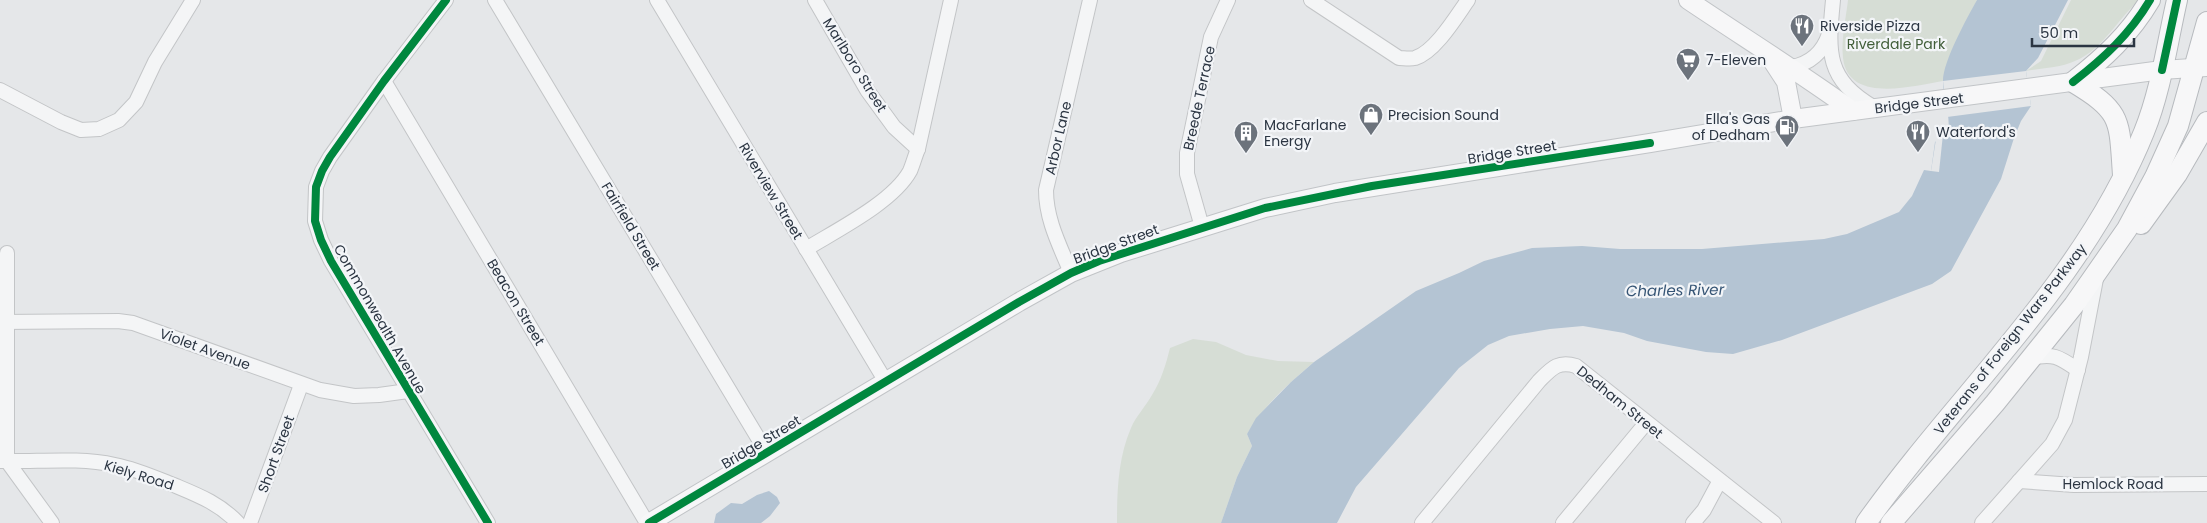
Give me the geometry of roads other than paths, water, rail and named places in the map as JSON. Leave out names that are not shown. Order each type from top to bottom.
[{"type":"highway","points":[[2123,177],[2120,134],[2116,118],[2101,100],[2073,82],[2118,44],[2136,22],[2150,0]]},
{"type":"highway","name":"Veterans of Foreign Wars Parkway","points":[[1866,523],[2053,289],[2099,222],[2123,177],[2148,122],[2162,70],[2177,0]]},
{"type":"highway","name":"Veterans of Foreign Wars Parkway","points":[[1892,523],[2031,358],[2097,274],[2127,229],[2162,163],[2201,67],[2207,22]]},
{"type":"highway","points":[[2097,274],[2161,198],[2184,164],[2207,122]]},
{"type":"main road","points":[[1688,0],[1762,50],[1791,67],[1853,111]]},
{"type":"main road","points":[[1762,50],[1774,62],[1784,78],[1793,119]]},
{"type":"main road","name":"Bridge Street","points":[[648,523],[1071,273],[1114,256],[1265,208],[1335,193],[1650,144],[1793,119],[2162,70],[2201,67]]},
{"type":"street","points":[[0,90],[61,122],[81,130],[99,128],[120,120],[136,102],[155,62],[193,0]]},
{"type":"street","name":"Commonwealth Avenue","points":[[446,0],[330,156],[316,187],[316,221],[321,240],[331,261],[488,523]]},
{"type":"street","name":"Fairfield Street","points":[[495,0],[767,453]]},
{"type":"street","name":"Riverview Street","points":[[657,0],[886,382]]},
{"type":"street","name":"Marlboro Street","points":[[816,0],[867,90],[894,127],[918,149]]},
{"type":"street","points":[[806,249],[861,216],[899,186],[910,170],[918,149],[951,0]]},
{"type":"street","name":"Arbor Lane","points":[[1071,273],[1049,220],[1046,190],[1090,0]]},
{"type":"street","name":"Breede Terrace","points":[[1202,227],[1187,174],[1187,153],[1211,37],[1228,0]]},
{"type":"street","points":[[1312,0],[1399,58],[1414,58],[1427,50],[1444,33],[1468,0]]},
{"type":"street","points":[[1833,0],[1830,30],[1831,54],[1837,74],[1853,93],[1875,108]]},
{"type":"street","points":[[1791,67],[1805,64],[1818,54],[1825,44],[1830,30]]},
{"type":"street","name":"Beacon Street","points":[[384,81],[648,523]]},
{"type":"street","points":[[7,253],[3,322],[4,461],[52,523]]},
{"type":"street","points":[[1982,523],[2052,444],[2061,427],[2078,370],[2097,274]]},
{"type":"street","name":"Violet Avenue","points":[[3,322],[118,321],[133,323],[320,390],[354,396],[408,391]]},
{"type":"street","points":[[2031,358],[2047,354],[2060,357],[2078,370]]},
{"type":"street","name":"Dedham Street","points":[[1422,523],[1553,366],[1569,363],[1576,366],[1774,523]]},
{"type":"street","name":"Short Street","points":[[250,523],[301,384]]},
{"type":"street","points":[[1562,523],[1646,422]]},
{"type":"street","name":"Kiely Road","points":[[4,461],[73,460],[116,465],[148,475],[208,499],[227,512],[238,523]]},
{"type":"street","name":"Hemlock Road","points":[[2019,481],[2074,485],[2207,484]]},
{"type":"street","points":[[1693,523],[1704,510],[1720,482]]},
{"type":"water","name":"Charles River","points":[[1977,0],[2068,0],[2038,58],[2026,71],[2031,106],[2021,121],[2014,138],[2001,179],[1951,271],[1932,284],[1782,340],[1733,354],[1706,352],[1647,341],[1624,333],[1583,326],[1509,336],[1488,345],[1459,368],[1356,487],[1337,523],[1221,523],[1237,477],[1252,446],[1247,434],[1256,418],[1291,382],[1314,362],[1416,291],[1484,261],[1532,248],[1582,246],[1620,249],[1702,249],[1824,239],[1847,234],[1899,212],[1912,196],[1924,170],[1931,171],[1935,142],[1948,132],[1949,126],[1943,88],[1946,64]]},
{"type":"water","points":[[769,491],[777,497],[780,503],[770,516],[761,523],[714,523],[716,514],[731,503],[742,504],[757,495]]},
{"type":"place","name":"Riverside Pizza","points":[[1802,47]]},
{"type":"place","name":"7-Eleven","points":[[1688,81]]},
{"type":"place","name":"Precision Sound","points":[[1371,136]]},
{"type":"place","name":"Ella's Gas of Dedham","points":[[1787,148]]},
{"type":"place","name":"Waterford's","points":[[1918,153]]},
{"type":"place","name":"MacFarlane Energy","points":[[1246,154]]},
{"type":"park label","name":"Riverdale Park","points":[[1896,44]]}]
